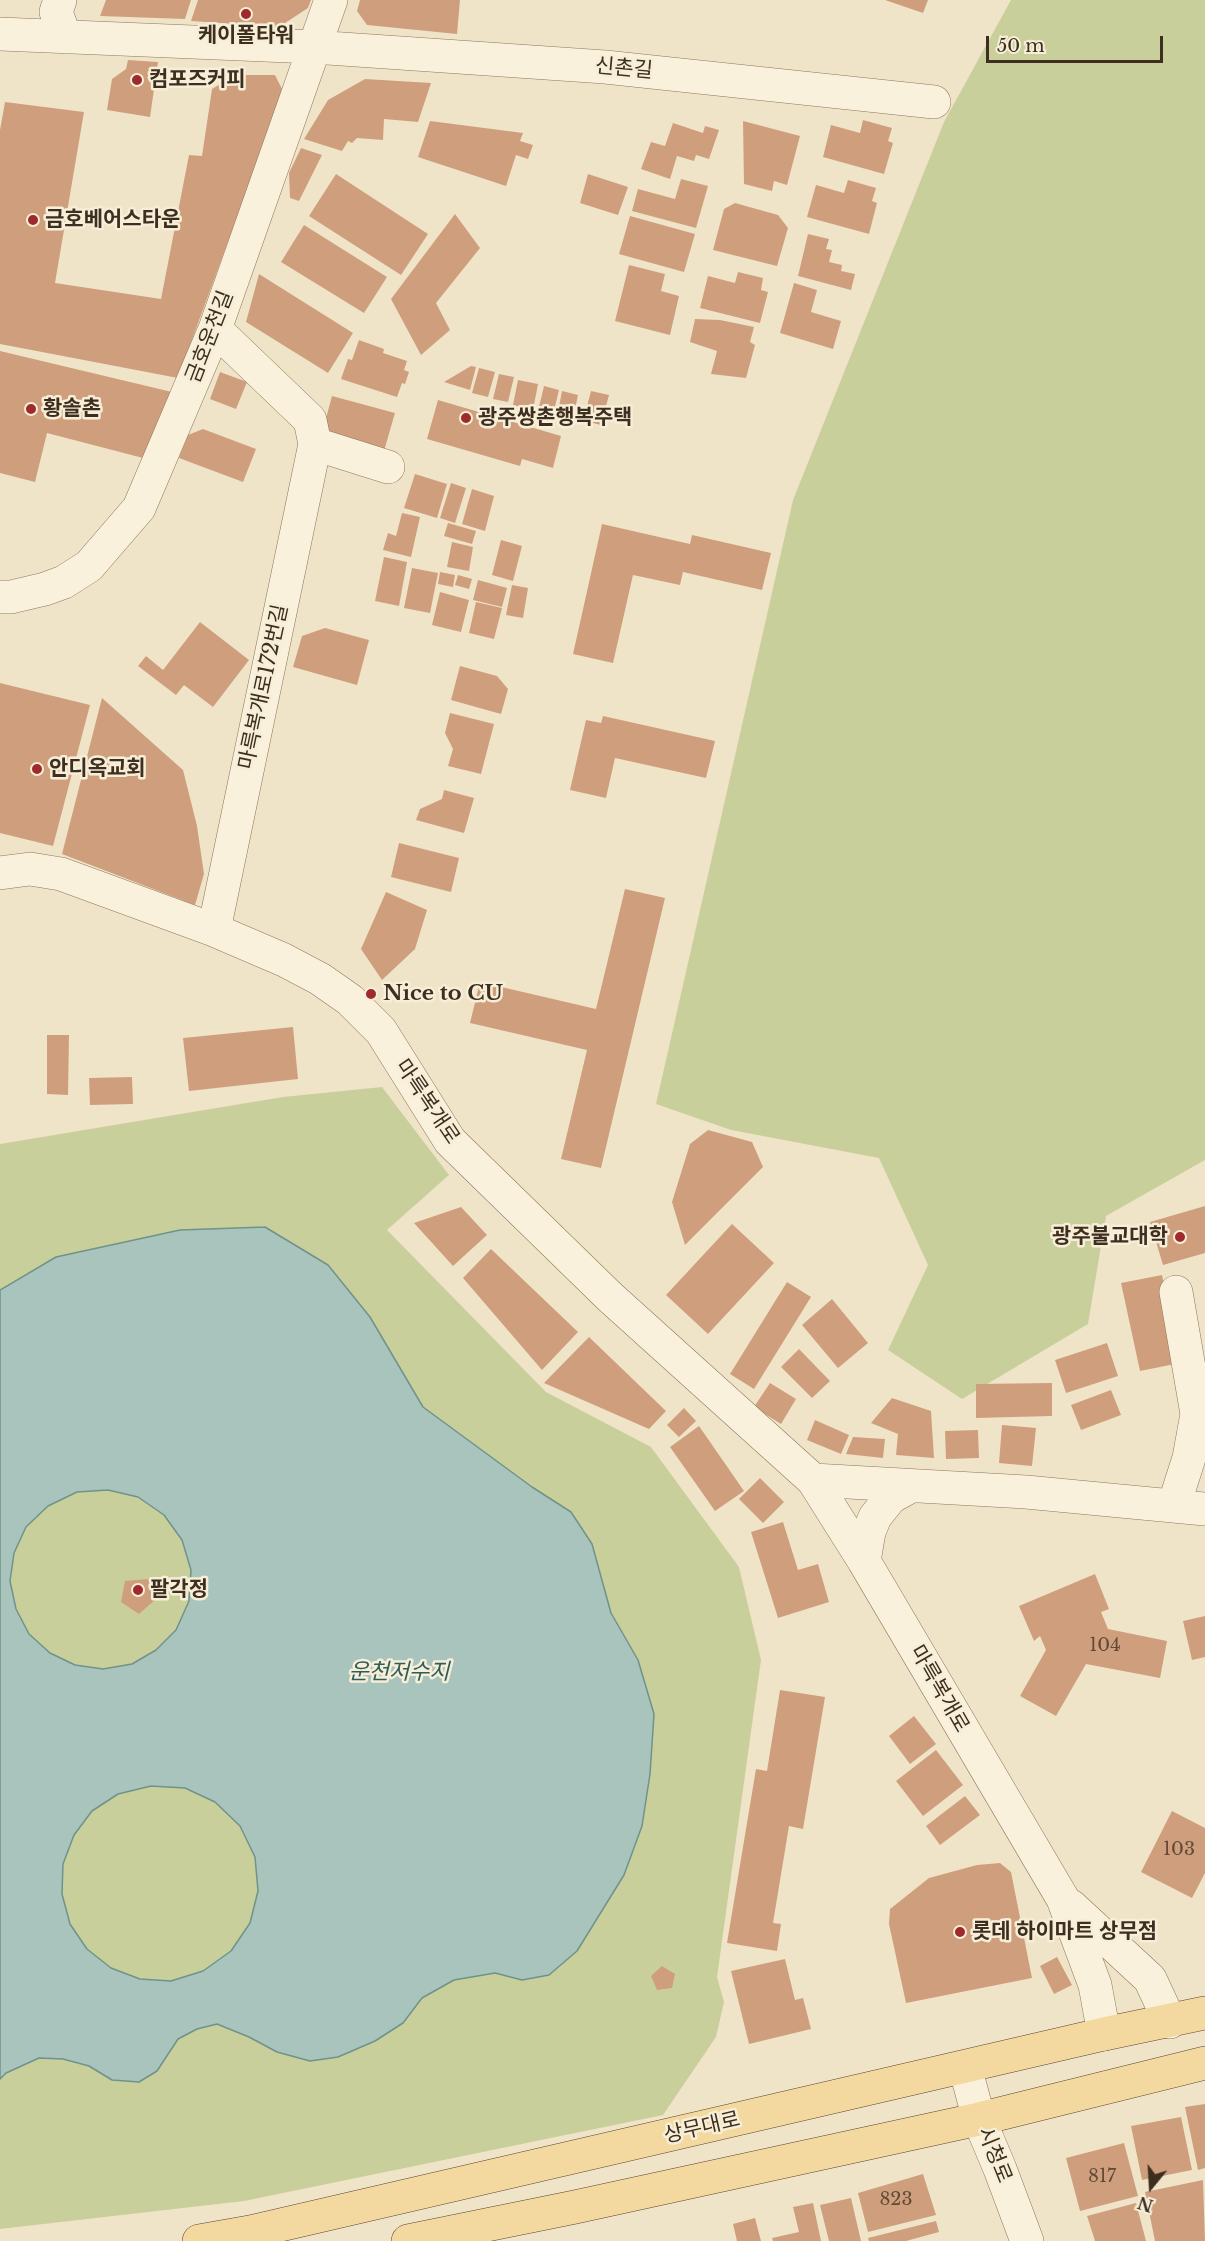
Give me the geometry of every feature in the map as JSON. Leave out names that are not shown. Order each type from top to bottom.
[{"type":"main road","name":"상무대로","points":[[199,2241],[262,2230],[1104,2034],[1205,2013]]},
{"type":"main road","points":[[408,2241],[979,2120],[1205,2063]]},
{"type":"street","points":[[60,0],[56,12],[65,37]]},
{"type":"street","name":"금호운천길","points":[[0,597],[11,597],[64,582],[88,566],[139,508],[215,329],[331,0]]},
{"type":"street","name":"신촌길","points":[[0,34],[313,47],[653,72],[934,102]]},
{"type":"street","points":[[215,329],[310,420],[315,444],[388,467]]},
{"type":"street","name":"마륵복개로172번길","points":[[214,930],[315,444]]},
{"type":"street","name":"마륵복개로","points":[[0,873],[30,869],[61,874],[214,930],[298,967],[350,1000],[381,1031],[450,1141],[610,1297],[813,1480],[864,1561],[1063,1899],[1095,1985],[1104,2034]]},
{"type":"street","points":[[813,1480],[1026,1492],[1190,1507],[1190,1458],[1197,1414],[1176,1292]]},
{"type":"street","points":[[864,1561],[869,1532],[875,1517],[891,1497],[911,1486]]},
{"type":"street","name":"마륵복개로","points":[[1063,1899],[1150,1979],[1170,2022]]},
{"type":"street","name":"시청로","points":[[965,2067],[979,2120],[1027,2241]]},
{"type":"green space","points":[[1011,0],[1205,0],[1205,1160],[1106,1216],[1088,1324],[962,1399],[888,1350],[928,1265],[879,1158],[731,1130],[656,1104],[793,500],[944,122]]},
{"type":"green space","points":[[382,1087],[449,1175],[387,1230],[546,1392],[651,1447],[739,1567],[761,1660],[717,1977],[724,2002],[716,2037],[663,2115],[244,2201],[0,2229],[0,1144],[283,1097]]},
{"type":"water","name":"운천저수지","points":[[265,1227],[328,1265],[370,1317],[423,1407],[532,1487],[571,1512],[592,1544],[611,1613],[638,1660],[654,1714],[650,1774],[642,1826],[624,1875],[577,1951],[549,1975],[522,1980],[495,1973],[454,1980],[422,1998],[403,2023],[375,2041],[338,2057],[310,2061],[277,2052],[217,2024],[197,2029],[178,2039],[157,2071],[139,2082],[112,2080],[89,2066],[63,2059],[39,2058],[6,2073],[0,2079],[0,1290],[56,1257],[180,1230]],"holes":[[[108,1490],[138,1497],[164,1515],[182,1540],[191,1570],[189,1601],[176,1630],[156,1650],[132,1664],[103,1669],[75,1665],[50,1653],[29,1634],[16,1609],[10,1581],[14,1553],[26,1527],[48,1506],[77,1492]],[[151,1786],[185,1788],[215,1802],[240,1826],[255,1857],[258,1891],[250,1923],[231,1951],[203,1971],[171,1981],[140,1979],[111,1968],[87,1949],[70,1924],[62,1894],[63,1864],[74,1835],[92,1811],[118,1794]]]},
{"type":"building","points":[[106,0],[191,0],[185,19],[100,16]]},
{"type":"building","name":"케이폴타워","points":[[198,0],[311,0],[308,8],[279,27],[191,21]]},
{"type":"building","points":[[360,0],[460,0],[457,34],[367,25],[357,11]]},
{"type":"building","points":[[885,0],[928,0],[923,13]]},
{"type":"building","points":[[128,60],[158,62],[150,117],[107,110],[112,79],[126,69]]},
{"type":"building","name":"금호베어스타운","points":[[236,75],[275,75],[283,91],[178,378],[0,344],[0,130],[5,102],[84,112],[55,283],[161,299],[189,155],[202,156],[212,89]]},
{"type":"building","points":[[365,79],[431,83],[418,122],[384,119],[383,140],[357,138],[352,143],[348,141],[342,151],[304,139],[328,100]]},
{"type":"building","points":[[863,120],[892,128],[888,141],[893,143],[884,174],[823,157],[831,125],[860,133]]},
{"type":"building","points":[[430,121],[523,133],[520,141],[533,145],[528,159],[516,155],[506,186],[418,157]]},
{"type":"building","points":[[743,121],[800,136],[787,185],[774,181],[772,191],[744,184]]},
{"type":"building","points":[[673,123],[703,133],[705,126],[719,130],[709,159],[696,155],[694,161],[677,156],[670,179],[641,169],[651,142],[665,146]]},
{"type":"building","points":[[301,148],[322,155],[299,201],[290,198],[289,173]]},
{"type":"building","points":[[336,174],[428,234],[401,275],[309,216]]},
{"type":"building","points":[[588,174],[628,187],[618,215],[580,203]]},
{"type":"building","points":[[681,179],[708,186],[696,228],[632,211],[638,189],[675,199]]},
{"type":"building","points":[[848,180],[876,188],[872,201],[877,203],[869,234],[807,217],[816,185],[844,193]]},
{"type":"building","points":[[735,203],[778,215],[788,228],[777,266],[713,250],[724,209]]},
{"type":"building","points":[[455,214],[480,248],[436,303],[450,330],[421,355],[391,299]]},
{"type":"building","points":[[630,216],[695,234],[684,272],[619,254]]},
{"type":"building","points":[[304,225],[387,277],[364,313],[281,262]]},
{"type":"building","points":[[808,234],[829,239],[826,249],[832,250],[829,262],[842,265],[841,271],[855,274],[851,290],[798,276]]},
{"type":"building","points":[[629,265],[665,274],[661,291],[679,296],[670,335],[615,321]]},
{"type":"building","points":[[738,272],[763,278],[761,290],[768,292],[760,323],[700,308],[708,276],[735,283]]},
{"type":"building","points":[[259,274],[353,333],[328,373],[246,322]]},
{"type":"building","points":[[794,283],[817,290],[811,312],[841,321],[833,349],[780,333]]},
{"type":"building","points":[[695,319],[720,320],[754,327],[750,342],[755,345],[746,378],[711,374],[717,351],[690,342]]},
{"type":"building","points":[[359,340],[384,349],[383,353],[407,361],[404,370],[409,372],[397,397],[341,379],[348,359],[352,360]]},
{"type":"building","points":[[0,351],[172,392],[143,458],[47,433],[35,482],[0,473]]},
{"type":"building","points":[[471,366],[476,367],[470,390],[444,382]]},
{"type":"building","points":[[479,368],[495,372],[488,397],[472,393]]},
{"type":"building","points":[[220,372],[247,382],[236,409],[210,399]]},
{"type":"building","points":[[499,374],[514,377],[508,402],[493,399]]},
{"type":"building","points":[[518,380],[538,384],[533,410],[513,405]]},
{"type":"building","points":[[544,386],[559,390],[553,415],[538,411]]},
{"type":"building","points":[[562,391],[578,395],[573,419],[557,417]]},
{"type":"building","points":[[591,391],[609,395],[601,425],[577,419],[580,408],[586,410]]},
{"type":"building","points":[[332,396],[395,413],[384,451],[322,433]]},
{"type":"building","name":"광주쌍촌행복주택","points":[[438,400],[561,436],[553,468],[522,459],[520,466],[427,439]]},
{"type":"building","points":[[203,429],[256,449],[243,482],[179,458],[188,435]]},
{"type":"building","points":[[415,474],[447,484],[437,518],[404,508]]},
{"type":"building","points":[[451,483],[466,488],[455,523],[440,518]]},
{"type":"building","points":[[472,489],[494,496],[485,531],[462,524]]},
{"type":"building","points":[[402,513],[420,517],[411,557],[383,550],[388,533],[396,536]]},
{"type":"building","points":[[448,523],[476,531],[472,544],[444,536]]},
{"type":"building","points":[[602,524],[690,544],[692,535],[771,553],[762,590],[683,572],[680,585],[633,575],[613,663],[573,654]]},
{"type":"building","points":[[501,540],[522,546],[513,581],[492,575]]},
{"type":"building","points":[[452,542],[473,547],[469,571],[447,567]]},
{"type":"building","points":[[384,557],[407,562],[399,606],[375,601]]},
{"type":"building","points":[[412,568],[438,573],[430,613],[404,608]]},
{"type":"building","points":[[440,572],[455,575],[453,587],[438,584]]},
{"type":"building","points":[[458,575],[472,579],[469,589],[455,585]]},
{"type":"building","points":[[478,580],[507,588],[502,607],[473,600]]},
{"type":"building","points":[[512,585],[528,588],[523,618],[506,615]]},
{"type":"building","points":[[440,592],[469,600],[461,632],[432,625]]},
{"type":"building","points":[[476,602],[502,608],[494,639],[469,633]]},
{"type":"building","points":[[200,622],[249,660],[213,707],[184,685],[176,695],[138,666],[146,656],[163,670]]},
{"type":"building","points":[[325,628],[369,640],[357,685],[293,667],[302,636]]},
{"type":"building","points":[[460,666],[497,676],[508,689],[501,714],[451,700]]},
{"type":"building","name":"안디옥교회","points":[[0,683],[90,705],[53,846],[0,833]]},
{"type":"building","points":[[102,698],[183,770],[197,826],[204,874],[195,905],[62,854]]},
{"type":"building","points":[[450,713],[494,724],[481,774],[448,766],[453,749],[445,733]]},
{"type":"building","points":[[603,716],[715,741],[706,778],[615,758],[606,798],[570,790],[586,720],[601,723]]},
{"type":"building","points":[[444,790],[474,798],[464,833],[416,820],[420,809],[442,799]]},
{"type":"building","points":[[399,843],[459,858],[451,892],[391,877]]},
{"type":"building","points":[[625,889],[665,898],[601,1168],[561,1159],[587,1050],[470,1023],[480,982],[596,1009]]},
{"type":"building","points":[[386,892],[427,910],[415,949],[382,980],[361,949]]},
{"type":"building","points":[[293,1027],[298,1079],[189,1091],[183,1038]]},
{"type":"building","points":[[47,1035],[69,1035],[68,1095],[47,1094]]},
{"type":"building","points":[[132,1077],[133,1104],[90,1105],[89,1078]]},
{"type":"building","points":[[708,1130],[752,1142],[763,1167],[685,1245],[672,1202],[690,1144]]},
{"type":"building","name":"광주불교대학","points":[[1205,1206],[1205,1253],[1163,1265],[1150,1222]]},
{"type":"building","points":[[461,1207],[487,1235],[453,1266],[414,1223]]},
{"type":"building","points":[[732,1224],[774,1263],[708,1334],[666,1295]]},
{"type":"building","points":[[491,1249],[578,1332],[542,1370],[463,1278]]},
{"type":"building","points":[[1162,1275],[1180,1363],[1140,1371],[1121,1283]]},
{"type":"building","points":[[787,1282],[811,1297],[754,1389],[730,1374]]},
{"type":"building","points":[[832,1299],[868,1343],[838,1368],[802,1325]]},
{"type":"building","points":[[589,1337],[666,1411],[649,1429],[544,1383]]},
{"type":"building","points":[[1107,1343],[1118,1376],[1066,1393],[1055,1360]]},
{"type":"building","points":[[799,1349],[830,1381],[812,1398],[781,1367]]},
{"type":"building","points":[[770,1383],[796,1399],[781,1424],[754,1407]]},
{"type":"building","points":[[1052,1383],[1052,1416],[976,1418],[976,1384]]},
{"type":"building","points":[[1111,1390],[1121,1415],[1081,1430],[1071,1405]]},
{"type":"building","points":[[892,1398],[931,1411],[934,1458],[896,1455],[898,1434],[871,1423]]},
{"type":"building","points":[[684,1408],[696,1421],[679,1437],[667,1425]]},
{"type":"building","points":[[815,1420],[849,1435],[841,1454],[807,1440]]},
{"type":"building","points":[[1002,1425],[1036,1428],[1032,1466],[999,1463]]},
{"type":"building","points":[[699,1426],[744,1491],[715,1511],[670,1447]]},
{"type":"building","points":[[978,1430],[979,1458],[946,1459],[945,1431]]},
{"type":"building","points":[[853,1437],[885,1439],[883,1458],[846,1454]]},
{"type":"building","points":[[760,1478],[784,1502],[763,1523],[739,1499]]},
{"type":"building","points":[[783,1522],[798,1570],[818,1564],[829,1602],[778,1618],[751,1532]]},
{"type":"building","points":[[1095,1574],[1109,1609],[1101,1612],[1108,1629],[1167,1641],[1160,1678],[1086,1664],[1056,1716],[1020,1696],[1046,1650],[1040,1636],[1034,1641],[1019,1606]]},
{"type":"building","name":"팔각정","points":[[148,1579],[156,1599],[139,1614],[121,1602],[125,1581]]},
{"type":"building","points":[[1205,1616],[1205,1657],[1192,1660],[1183,1621]]},
{"type":"building","points":[[780,1690],[825,1697],[803,1829],[789,1826],[773,1923],[781,1924],[777,1951],[727,1943],[756,1769],[767,1771]]},
{"type":"building","points":[[914,1716],[936,1744],[910,1764],[889,1736]]},
{"type":"building","points":[[936,1750],[963,1785],[923,1816],[896,1781]]},
{"type":"building","points":[[965,1796],[980,1815],[940,1845],[926,1826]]},
{"type":"building","points":[[1172,1811],[1205,1828],[1205,1873],[1192,1898],[1141,1872]]},
{"type":"building","points":[[1000,1863],[1011,1872],[1032,1978],[906,2003],[889,1924],[890,1909],[929,1878],[977,1865]]},
{"type":"building","points":[[1057,1957],[1072,1985],[1054,1994],[1040,1966]]},
{"type":"building","points":[[785,1959],[795,2000],[803,1998],[811,2029],[749,2044],[731,1971]]},
{"type":"building","points":[[662,1966],[675,1974],[672,1988],[657,1990],[651,1976]]},
{"type":"building","points":[[1205,2104],[1205,2168],[1198,2170],[1185,2107]]},
{"type":"building","points":[[1181,2117],[1192,2170],[1142,2180],[1131,2126]]},
{"type":"building","points":[[1124,2143],[1138,2196],[1080,2211],[1066,2158]]},
{"type":"building","points":[[923,2174],[936,2215],[868,2232],[858,2193]]},
{"type":"building","points":[[1203,2180],[1205,2241],[1155,2241],[1145,2192]]},
{"type":"building","points":[[851,2198],[861,2241],[829,2241],[820,2205]]},
{"type":"building","points":[[813,2203],[821,2241],[773,2241],[772,2238],[799,2232],[793,2207]]},
{"type":"building","points":[[1136,2203],[1146,2241],[1095,2241],[1087,2216]]},
{"type":"building","points":[[755,2218],[761,2241],[737,2241],[733,2224]]},
{"type":"building","points":[[936,2221],[939,2232],[906,2241],[869,2241],[868,2238]]},
{"type":"place","name":"케이폴타워","points":[[246,14]]},
{"type":"place","name":"컴포즈커피","points":[[137,80]]},
{"type":"place","name":"금호베어스타운","points":[[33,220]]},
{"type":"place","name":"황솔촌","points":[[31,409]]},
{"type":"place","name":"광주쌍촌행복주택","points":[[466,418]]},
{"type":"place","name":"안디옥교회","points":[[37,769]]},
{"type":"place","name":"Nice to CU","points":[[371,994]]},
{"type":"place","name":"광주불교대학","points":[[1180,1237]]},
{"type":"place","name":"팔각정","points":[[138,1590]]},
{"type":"place","name":"롯데 하이마트 상무점","points":[[960,1932]]}]
